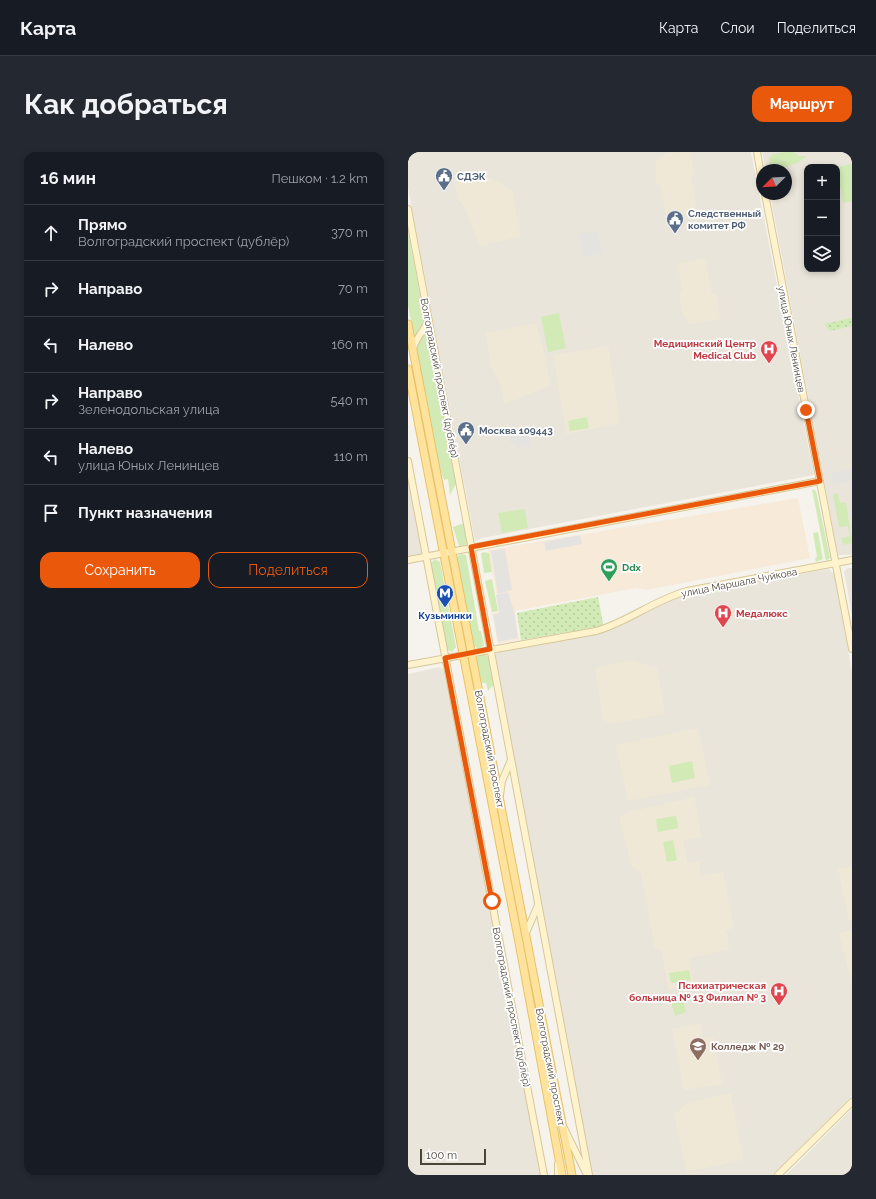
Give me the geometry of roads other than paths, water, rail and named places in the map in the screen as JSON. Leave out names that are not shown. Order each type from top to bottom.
[{"type":"main road","name":"Волгоградский проспект","points":[[408,324],[447,552]]},
{"type":"main road","name":"Волгоградский проспект","points":[[408,369],[467,653],[562,1175]]},
{"type":"main road","name":"Волгоградский проспект","points":[[467,653],[500,801],[572,1175]]},
{"type":"street","points":[[757,152],[759,164]]},
{"type":"street","name":"улица Юных Ленинцев","points":[[765,200],[852,649]]},
{"type":"street","name":"Волгоградский проспект (дублёр)","points":[[408,209],[490,649]]},
{"type":"street","points":[[413,351],[415,341],[426,327],[428,318]]},
{"type":"street","name":"Волгоградский проспект (дублёр)","points":[[408,461],[544,1175]]},
{"type":"street","points":[[408,560],[820,481]]},
{"type":"street","name":"улица Маршала Чуйкова","points":[[408,665],[609,627],[670,596],[686,591],[852,560]]},
{"type":"street","points":[[490,649],[588,1175]]},
{"type":"street","points":[[500,801],[502,781],[509,766],[511,756]]},
{"type":"street","points":[[526,936],[527,928],[538,902]]},
{"type":"street","points":[[778,1175],[852,1102]]},
{"type":"street","points":[[561,1122],[588,1175]]},
{"type":"street","points":[[558,1155],[558,1175]]},
{"type":"place","name":"СДЭК","points":[[444,191]]},
{"type":"place","name":"Следственный комитет РФ","points":[[675,234]]},
{"type":"place","name":"Медицинский Центр Medical Club","points":[[769,364]]},
{"type":"place","name":"Москва 109443","points":[[466,445]]},
{"type":"place","name":"Ddx","points":[[609,582]]},
{"type":"place","name":"Кузьминки","points":[[445,608]]},
{"type":"place","name":"Медалюкс","points":[[723,628]]},
{"type":"place","name":"Психиатрическая больница № 13 Филиал № 3","points":[[779,1006]]},
{"type":"place","name":"Колледж № 29","points":[[698,1061]]}]
